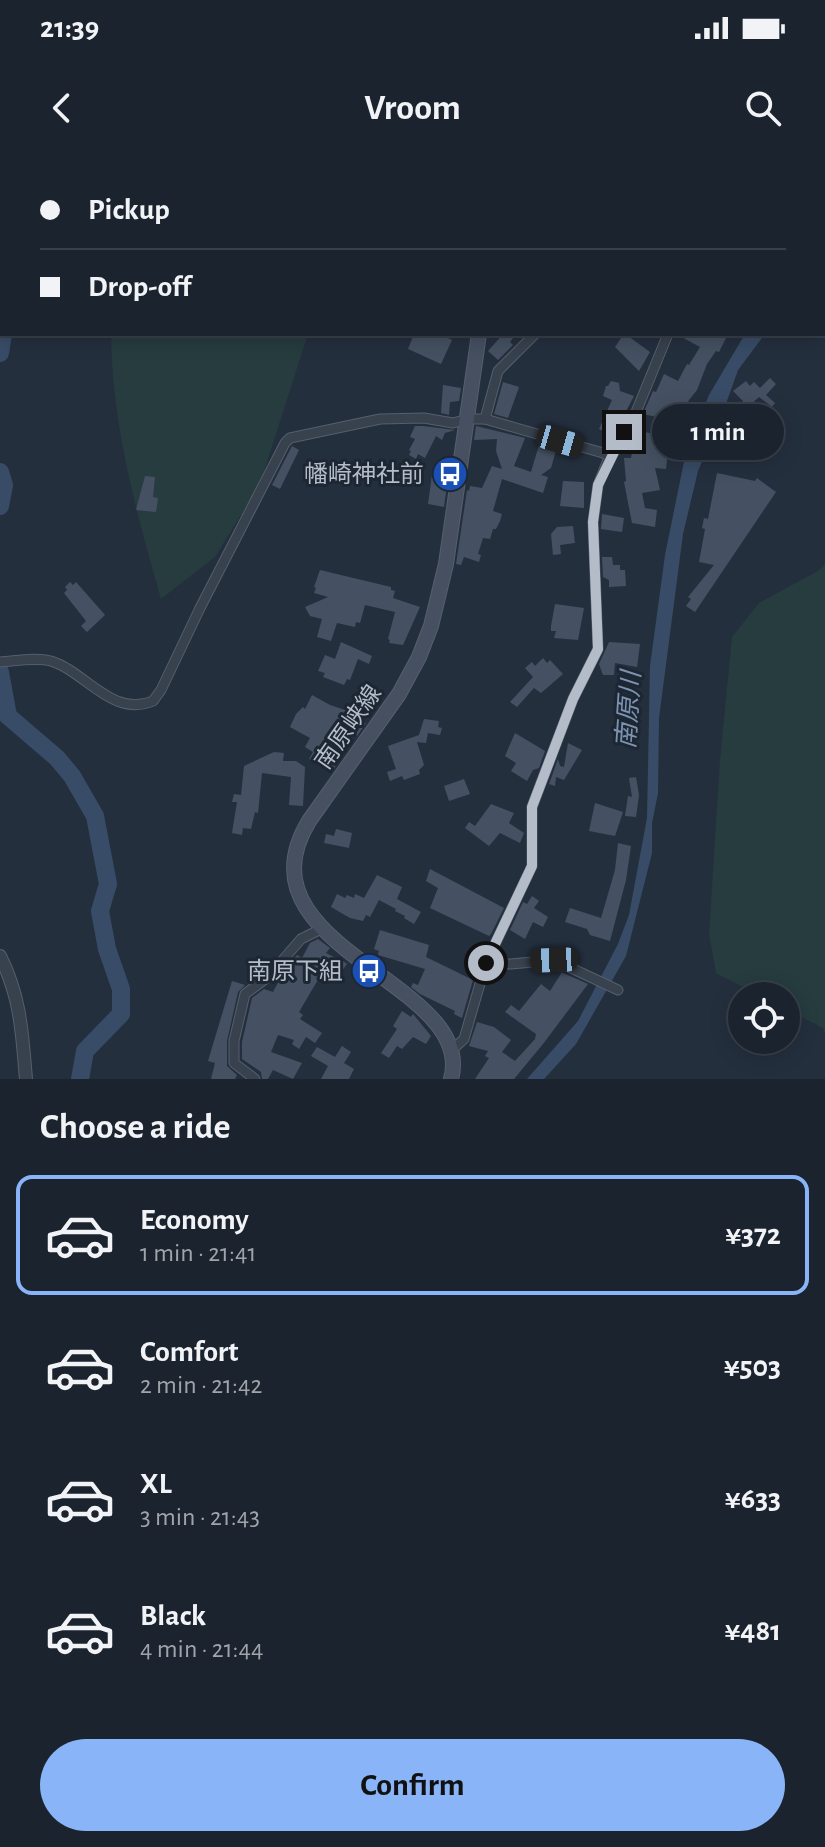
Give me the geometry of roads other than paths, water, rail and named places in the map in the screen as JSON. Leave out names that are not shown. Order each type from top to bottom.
[{"type":"main road","name":"南原峡線","points":[[452,1050],[445,1036],[418,1005],[323,928],[306,910],[293,873],[300,837],[399,694],[431,626],[446,564],[479,336]]},
{"type":"main road","points":[[451,1079],[454,1069],[452,1050]]},
{"type":"street","points":[[485,419],[498,371],[533,336]]},
{"type":"street","points":[[452,1050],[464,1039],[486,963],[532,866],[532,807],[573,699],[598,649],[593,522],[598,485],[610,455],[634,417],[667,336]]},
{"type":"street","points":[[4,662],[51,661],[112,699],[136,705],[151,702],[161,690],[200,608],[290,438],[380,419],[424,418],[453,423],[485,419],[610,455]]},
{"type":"street","points":[[255,1079],[234,1063],[234,1041],[245,994],[268,977],[301,939],[323,928]]},
{"type":"street","points":[[0,956],[20,1007],[26,1079]]},
{"type":"street","points":[[486,963],[554,960],[618,990]]},
{"type":"water","points":[[744,336],[764,336],[738,370],[698,471],[683,534],[659,718],[658,793],[652,823],[652,853],[626,956],[576,1044],[544,1079],[527,1079],[578,1021],[618,944],[629,915],[647,818],[650,666],[665,555],[687,447],[709,395]]},
{"type":"waterway","points":[[0,353],[3,336]]},
{"type":"waterway","points":[[0,472],[4,485],[0,506]]},
{"type":"waterway","points":[[0,672],[8,716],[57,758],[72,776],[95,816],[108,884],[100,911],[107,949],[121,989],[121,1014],[85,1051],[80,1079]]},
{"type":"place","name":"幡崎神社前","points":[[450,474]]},
{"type":"place","name":"南原下組","points":[[369,971]]},
{"type":"water label","name":"南原川","points":[[628,710]]}]
